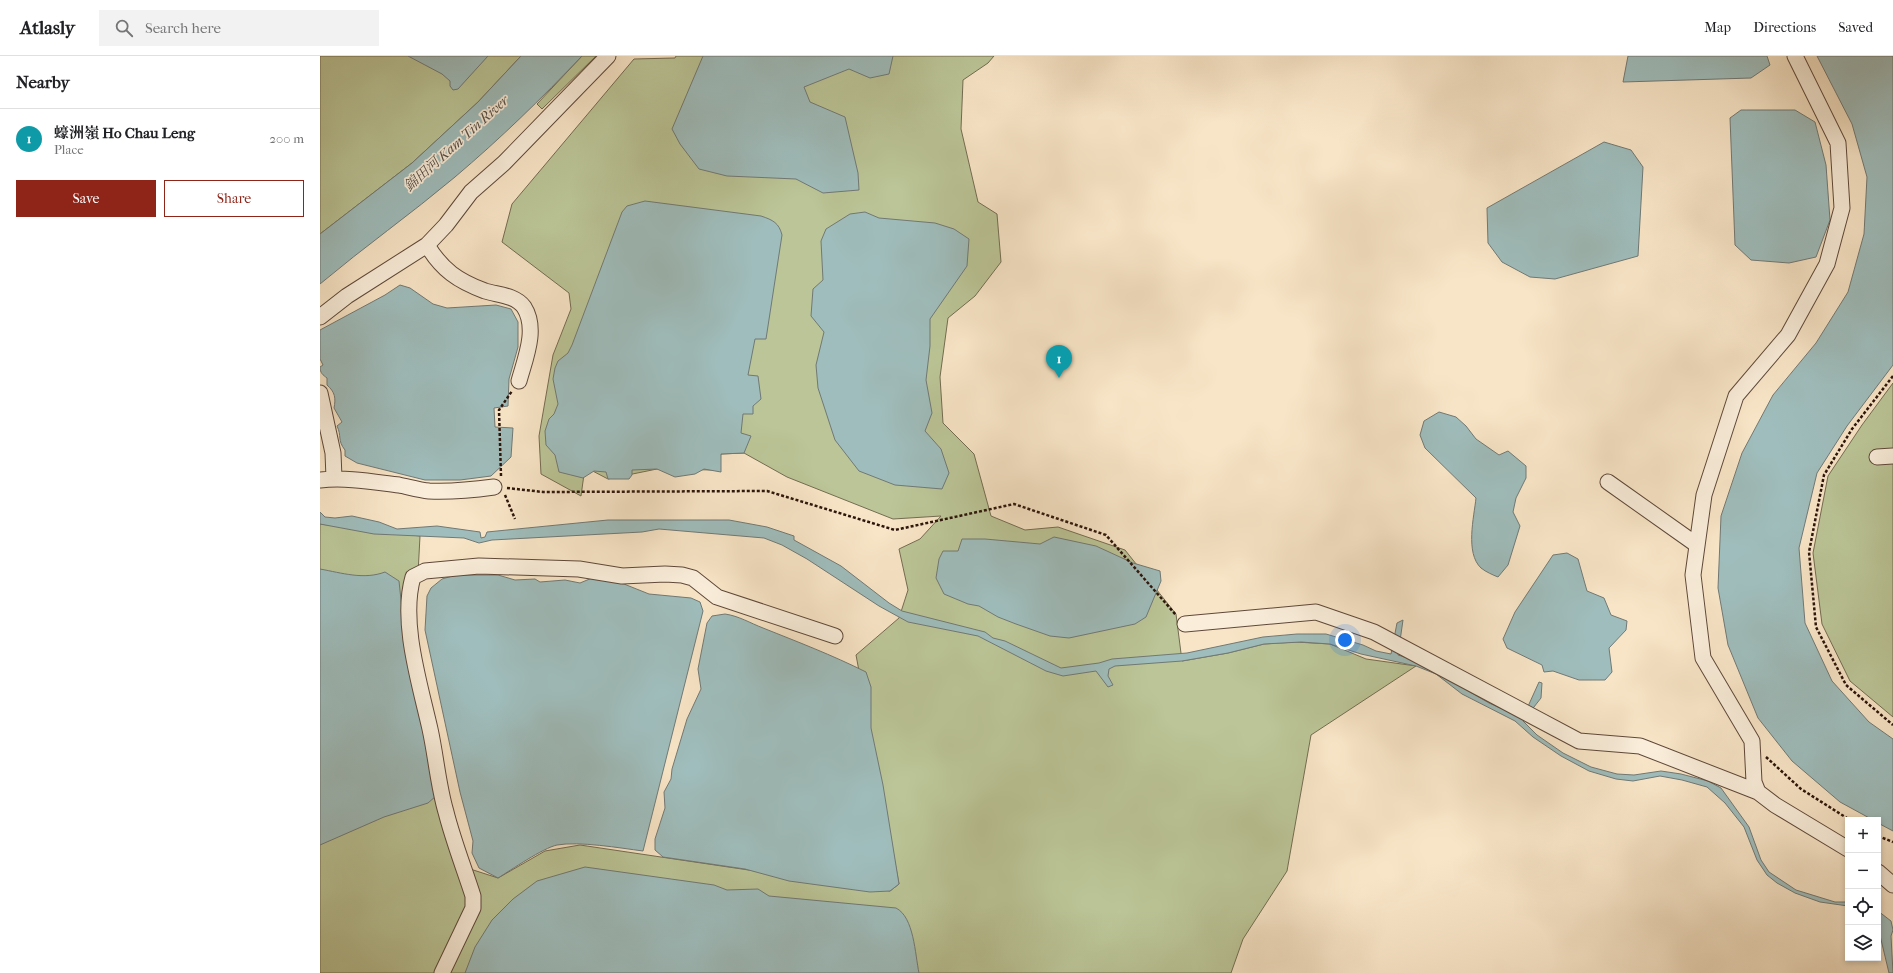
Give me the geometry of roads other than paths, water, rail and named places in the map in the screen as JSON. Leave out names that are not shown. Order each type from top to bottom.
[{"type":"street","points":[[320,317],[347,296],[427,245],[446,225],[471,192],[504,163],[608,56]]},
{"type":"street","points":[[1758,792],[1754,782],[1752,741],[1703,658],[1693,575],[1704,495],[1736,396],[1788,335],[1827,264],[1842,208],[1838,143],[1795,56]]},
{"type":"street","points":[[427,245],[445,270],[465,282],[485,291],[511,297],[523,306],[529,321],[529,347],[518,381]]},
{"type":"street","points":[[320,393],[333,453],[327,479],[399,485],[428,491],[462,491],[498,487]]},
{"type":"street","points":[[1877,457],[1893,456]]},
{"type":"street","points":[[1608,482],[1697,545]]},
{"type":"street","points":[[442,973],[473,908],[473,896],[446,812],[417,672],[409,618],[410,588],[413,577],[424,571],[479,566],[578,569],[622,576],[682,575],[693,578],[717,597],[835,636]]},
{"type":"street","points":[[1185,624],[1316,612],[1374,632],[1579,741],[1640,746],[1758,792],[1776,805],[1845,846]]},
{"type":"street","points":[[1881,875],[1893,885]]},
{"type":"water","points":[[408,56],[488,56],[458,89],[453,90],[450,86],[450,81],[442,74]]},
{"type":"water","name":"錦田河 Kam Tin River","points":[[521,56],[582,56],[551,88],[472,163],[320,284],[320,234],[412,163],[478,102]]},
{"type":"water","points":[[703,56],[893,56],[889,74],[870,78],[849,69],[804,87],[810,102],[845,117],[858,173],[859,190],[823,193],[796,179],[727,176],[699,169],[680,144],[672,129]]},
{"type":"water","points":[[1628,56],[1767,56],[1770,65],[1751,78],[1623,82]]},
{"type":"water","points":[[1817,56],[1893,56],[1893,365],[1847,426],[1817,473],[1799,548],[1805,623],[1832,681],[1869,722],[1893,739],[1893,831],[1881,825],[1881,817],[1868,817],[1840,802],[1792,761],[1758,718],[1728,645],[1718,588],[1721,516],[1742,453],[1773,395],[1816,343],[1848,292],[1864,234],[1867,177],[1852,124]]},
{"type":"water","points":[[1741,110],[1795,110],[1815,122],[1826,165],[1830,220],[1816,257],[1789,263],[1751,260],[1735,245],[1730,118]]},
{"type":"water","points":[[1604,142],[1631,150],[1643,167],[1638,256],[1555,279],[1530,277],[1502,262],[1488,243],[1487,208]]},
{"type":"water","points":[[645,201],[761,216],[775,222],[781,231],[782,235],[766,339],[755,339],[748,375],[758,376],[761,399],[753,406],[753,414],[743,414],[741,433],[751,436],[744,453],[721,454],[721,472],[704,469],[695,474],[675,477],[657,469],[632,470],[632,475],[629,479],[608,479],[606,472],[594,471],[583,478],[559,472],[555,455],[546,445],[545,431],[549,419],[554,414],[558,404],[553,379],[555,368],[558,361],[568,353],[572,345],[622,212],[627,206]]},
{"type":"water","points":[[865,212],[879,218],[935,223],[954,229],[969,239],[967,266],[930,319],[930,346],[926,380],[932,413],[925,431],[941,449],[949,473],[942,489],[895,485],[859,471],[835,440],[818,388],[816,365],[824,332],[811,316],[813,289],[823,280],[821,241],[826,229],[850,214]]},
{"type":"water","points":[[400,285],[410,288],[433,304],[447,308],[496,305],[511,309],[518,322],[518,347],[509,379],[508,406],[494,408],[495,427],[513,428],[511,457],[491,476],[460,480],[425,480],[357,463],[345,456],[345,450],[340,441],[337,426],[342,422],[334,408],[335,398],[332,390],[327,385],[327,378],[322,374],[320,369],[323,365],[320,359],[320,330],[385,295]]},
{"type":"water","points":[[1439,412],[1456,417],[1466,426],[1476,439],[1499,455],[1508,451],[1526,466],[1526,478],[1516,498],[1513,512],[1520,526],[1508,565],[1498,577],[1481,568],[1473,553],[1472,525],[1476,498],[1425,448],[1420,435],[1424,421]]},
{"type":"water","points":[[320,512],[325,517],[335,518],[352,516],[379,522],[397,529],[437,526],[480,532],[481,538],[485,537],[487,532],[608,520],[729,520],[767,527],[794,536],[794,540],[841,566],[889,603],[902,611],[985,632],[993,638],[1005,641],[1061,668],[1099,663],[1112,659],[1187,653],[1263,637],[1297,634],[1326,634],[1363,645],[1376,651],[1391,654],[1397,623],[1403,620],[1398,655],[1417,661],[1489,703],[1514,714],[1525,713],[1539,682],[1542,683],[1541,698],[1523,721],[1537,735],[1563,753],[1591,767],[1617,774],[1634,775],[1661,771],[1681,774],[1708,781],[1721,788],[1749,827],[1761,860],[1769,872],[1796,890],[1835,902],[1845,902],[1845,906],[1820,902],[1795,893],[1777,883],[1767,875],[1757,860],[1744,827],[1725,803],[1707,787],[1660,776],[1633,781],[1616,779],[1589,771],[1561,756],[1533,737],[1515,721],[1462,694],[1436,674],[1416,666],[1361,654],[1330,644],[1301,642],[1264,644],[1228,653],[1182,661],[1115,666],[1109,669],[1108,676],[1113,685],[1108,687],[1096,671],[1063,676],[1046,671],[978,636],[908,622],[879,606],[807,559],[782,545],[764,538],[659,529],[642,532],[492,540],[479,543],[464,538],[374,534],[320,524]]},
{"type":"water","points":[[1054,537],[1096,546],[1133,563],[1160,571],[1161,581],[1146,617],[1135,624],[1069,638],[1050,636],[998,617],[979,606],[968,604],[944,594],[936,578],[939,559],[943,551],[958,551],[962,539],[985,539],[1040,544]]},
{"type":"water","points":[[1567,553],[1578,559],[1587,591],[1604,598],[1611,615],[1627,621],[1626,630],[1609,648],[1612,672],[1605,680],[1579,680],[1553,671],[1544,672],[1542,665],[1507,648],[1503,639],[1515,612],[1553,555]]},
{"type":"water","points":[[320,569],[361,576],[385,572],[399,581],[405,638],[436,796],[428,803],[384,817],[320,845]]},
{"type":"water","points":[[456,575],[498,575],[515,580],[535,579],[540,582],[565,580],[580,583],[592,578],[624,584],[649,594],[691,598],[700,602],[703,611],[643,851],[600,845],[566,844],[557,845],[544,850],[498,878],[479,868],[472,853],[473,841],[460,792],[425,630],[427,596],[431,588],[442,579]]},
{"type":"water","points":[[725,614],[740,618],[866,672],[871,687],[871,728],[883,785],[899,884],[890,891],[870,892],[789,881],[745,869],[663,857],[655,850],[655,839],[665,808],[664,792],[671,779],[672,769],[687,719],[701,689],[698,669],[707,623],[712,616]]},
{"type":"water","points":[[585,867],[714,885],[727,890],[758,889],[769,896],[896,908],[907,919],[915,946],[919,973],[465,973],[475,947],[492,920],[513,899],[537,881]]},
{"type":"water","points":[[1881,913],[1891,921],[1893,930],[1891,936],[1893,973],[1889,973],[1881,940]]},
{"type":"place","name":"蠔洲嶺 Ho Chau Leng","points":[[1059,378]]}]
